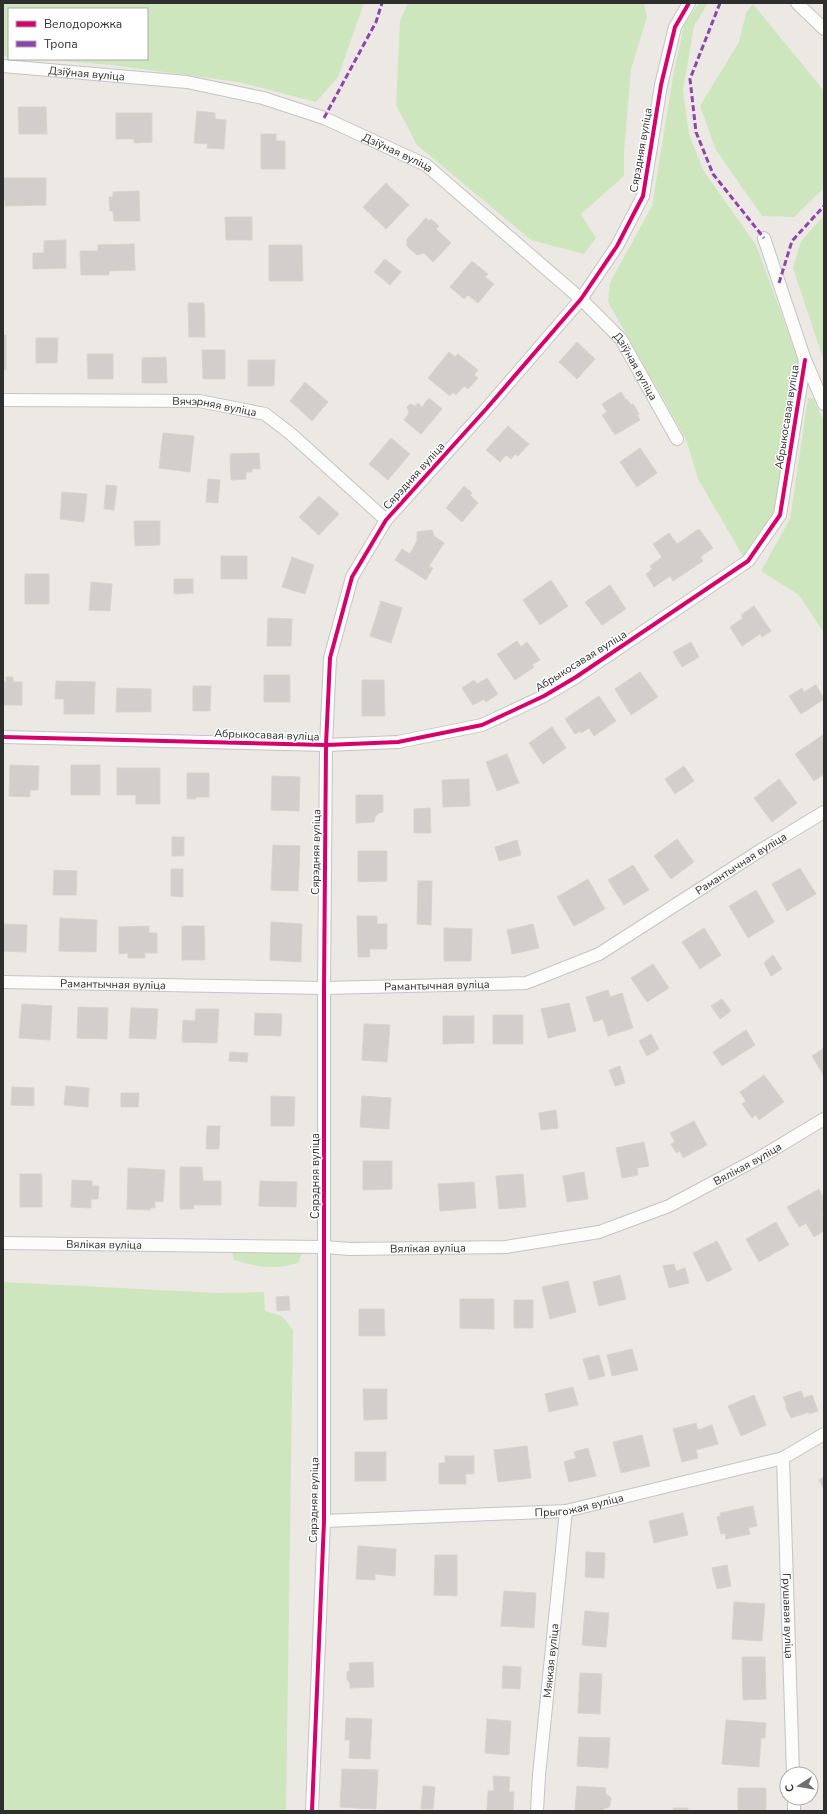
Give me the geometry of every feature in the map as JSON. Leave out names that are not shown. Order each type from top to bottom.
[{"type":"street","name":"Сярэдняя вуліца","points":[[312,1811],[324,1521],[324,988],[326,745],[330,658],[352,577],[386,520],[487,408],[581,299],[617,246],[643,196],[661,85],[675,28],[689,3]]},
{"type":"street","points":[[796,3],[824,29]]},
{"type":"street","name":"Дзіўная вуліца","points":[[3,66],[187,82],[263,98],[324,118],[426,165],[581,299],[621,339],[677,439]]},
{"type":"street","points":[[764,238],[805,360],[824,404]]},
{"type":"street","name":"Абрыкосавая вуліца","points":[[3,737],[326,745],[398,742],[482,725],[544,696],[576,677],[748,561],[780,515],[805,360]]},
{"type":"street","name":"Вячэрняя вуліца","points":[[3,400],[199,401],[265,414],[291,434],[386,520]]},
{"type":"street","name":"Рамантычная вуліца","points":[[3,982],[324,988],[526,984],[599,954],[761,850],[824,812]]},
{"type":"street","name":"Вялікая вуліца","points":[[3,1243],[324,1247],[350,1249],[506,1247],[600,1232],[669,1206],[759,1158],[824,1119]]},
{"type":"street","name":"Прыгожая вуліца","points":[[324,1521],[566,1511],[782,1458],[824,1434]]},
{"type":"street","name":"Грушавая вуліца","points":[[782,1458],[793,1766]]},
{"type":"street","name":"Мяккая вуліца","points":[[537,1811],[540,1767],[566,1511]]},
{"type":"green space","points":[[3,3],[364,3],[338,77],[316,102],[238,82],[112,65],[51,60],[148,60],[148,8],[8,8],[8,57],[3,56]]},
{"type":"green space","points":[[408,3],[644,3],[647,17],[631,69],[624,152],[624,176],[581,214],[596,238],[584,254],[531,240],[417,145],[396,105],[400,21]]},
{"type":"green space","points":[[699,3],[708,3],[694,26],[683,90],[689,134],[703,170],[756,245],[799,362],[773,516],[744,558],[698,479],[686,439],[608,302],[610,283],[652,206],[673,77],[684,25]]},
{"type":"green space","points":[[753,4],[824,91],[824,188],[794,217],[762,216],[716,150],[700,106],[739,42],[746,13]]},
{"type":"green space","points":[[824,216],[824,361],[793,268],[801,241]]},
{"type":"green space","points":[[808,398],[813,398],[824,421],[824,633],[799,595],[761,571],[790,519]]},
{"type":"green space","points":[[292,1247],[302,1253],[298,1263],[273,1267],[258,1266],[234,1260],[231,1248]]},
{"type":"green space","points":[[3,1282],[217,1293],[264,1292],[265,1311],[282,1316],[293,1330],[286,1811],[3,1811]]},
{"type":"building","points":[[18,107],[46,107],[47,134],[19,134]]},
{"type":"building","points":[[197,111],[215,113],[215,119],[226,120],[224,149],[207,148],[208,144],[194,143]]},
{"type":"building","points":[[116,113],[152,113],[152,142],[134,143],[134,139],[116,139]]},
{"type":"building","points":[[261,134],[276,134],[276,141],[285,141],[285,169],[261,169]]},
{"type":"building","points":[[3,178],[46,178],[46,205],[5,206],[5,200],[3,200]]},
{"type":"building","points":[[386,183],[409,205],[386,229],[363,207]]},
{"type":"building","points":[[139,191],[140,221],[114,221],[113,211],[110,211],[109,197],[113,197],[113,192]]},
{"type":"building","points":[[225,217],[252,217],[252,240],[226,240]]},
{"type":"building","points":[[426,218],[429,221],[431,219],[439,226],[436,229],[451,243],[433,262],[424,253],[417,255],[407,246],[407,239]]},
{"type":"building","points":[[66,240],[66,268],[33,269],[33,253],[44,253],[44,241]]},
{"type":"building","points":[[134,244],[135,270],[109,271],[109,275],[81,275],[80,251],[98,251],[98,245]]},
{"type":"building","points":[[269,245],[302,245],[303,281],[269,281]]},
{"type":"building","points":[[385,259],[401,272],[390,285],[374,272]]},
{"type":"building","points":[[472,261],[488,274],[485,277],[494,284],[478,303],[468,295],[464,299],[450,287]]},
{"type":"building","points":[[188,303],[204,303],[205,337],[189,337]]},
{"type":"building","points":[[3,335],[6,335],[6,370],[3,370]]},
{"type":"building","points":[[36,338],[58,338],[57,363],[36,363]]},
{"type":"building","points":[[577,342],[595,359],[577,379],[559,362]]},
{"type":"building","points":[[202,350],[225,350],[225,379],[203,379]]},
{"type":"building","points":[[449,352],[455,357],[458,354],[478,370],[474,375],[478,378],[468,389],[464,386],[456,395],[453,392],[450,396],[428,378]]},
{"type":"building","points":[[87,354],[113,354],[113,379],[88,379]]},
{"type":"building","points":[[166,357],[167,383],[142,383],[142,358]]},
{"type":"building","points":[[248,360],[275,360],[274,386],[248,386]]},
{"type":"building","points":[[305,382],[328,402],[312,421],[290,401]]},
{"type":"building","points":[[621,392],[631,405],[633,404],[639,414],[637,415],[640,420],[615,435],[602,415],[607,412],[602,404]]},
{"type":"building","points":[[429,398],[442,409],[421,434],[404,420],[409,413],[407,407],[410,404],[416,406],[418,403],[422,407]]},
{"type":"building","points":[[508,426],[529,444],[518,456],[515,454],[511,459],[506,455],[500,462],[486,450]]},
{"type":"building","points":[[163,433],[194,436],[190,472],[159,468]]},
{"type":"building","points":[[391,438],[410,454],[388,480],[369,464]]},
{"type":"building","points":[[640,448],[657,473],[637,487],[620,462]]},
{"type":"building","points":[[259,453],[260,469],[252,469],[252,472],[246,472],[246,479],[231,480],[230,454]]},
{"type":"building","points":[[208,479],[220,480],[218,503],[206,502]]},
{"type":"building","points":[[106,485],[117,486],[114,510],[104,509]]},
{"type":"building","points":[[464,486],[472,493],[470,495],[478,503],[462,522],[446,508]]},
{"type":"building","points":[[62,492],[87,494],[84,522],[60,519]]},
{"type":"building","points":[[319,496],[339,514],[319,535],[299,517]]},
{"type":"building","points":[[134,521],[160,521],[160,545],[135,546]]},
{"type":"building","points":[[699,529],[713,548],[700,557],[703,561],[673,581],[670,576],[654,587],[646,574],[652,569],[650,566],[662,557],[653,544],[669,533],[677,544]]},
{"type":"building","points":[[432,530],[434,536],[444,543],[429,566],[433,568],[426,580],[395,560],[402,549],[410,554],[417,541],[417,532]]},
{"type":"building","points":[[221,556],[247,556],[247,579],[221,579]]},
{"type":"building","points":[[292,557],[314,565],[305,594],[282,587]]},
{"type":"building","points":[[25,574],[49,574],[49,604],[25,604]]},
{"type":"building","points":[[174,579],[193,579],[193,593],[174,594]]},
{"type":"building","points":[[551,580],[568,606],[540,625],[523,600]]},
{"type":"building","points":[[91,582],[112,584],[110,611],[89,610]]},
{"type":"building","points":[[610,585],[626,609],[602,625],[585,602]]},
{"type":"building","points":[[381,601],[402,608],[391,643],[370,636]]},
{"type":"building","points":[[754,606],[771,631],[762,637],[760,634],[742,646],[730,627],[743,618],[741,615]]},
{"type":"building","points":[[268,618],[292,619],[291,646],[267,646]]},
{"type":"building","points":[[517,641],[521,647],[527,642],[540,660],[532,665],[534,667],[515,680],[497,654]]},
{"type":"building","points":[[691,642],[699,657],[682,667],[673,652]]},
{"type":"building","points":[[640,672],[658,697],[631,715],[615,689]]},
{"type":"building","points":[[264,675],[290,675],[290,702],[264,702]]},
{"type":"building","points":[[6,677],[13,677],[13,682],[22,682],[22,705],[3,705],[3,682],[6,682]]},
{"type":"building","points":[[487,678],[498,694],[486,702],[484,699],[473,705],[462,688],[474,680],[477,684]]},
{"type":"building","points":[[362,680],[384,680],[385,716],[362,716]]},
{"type":"building","points":[[56,681],[95,682],[94,714],[64,714],[64,699],[55,699]]},
{"type":"building","points":[[816,685],[824,699],[801,714],[789,696],[802,688],[804,692]]},
{"type":"building","points":[[193,686],[211,686],[210,711],[193,711]]},
{"type":"building","points":[[117,688],[151,689],[151,712],[116,712]]},
{"type":"building","points":[[599,696],[616,721],[594,736],[589,728],[581,733],[580,731],[575,734],[565,719]]},
{"type":"building","points":[[552,727],[566,748],[543,764],[529,743]]},
{"type":"building","points":[[823,735],[824,774],[814,781],[795,754]]},
{"type":"building","points":[[507,754],[519,783],[497,791],[486,762]]},
{"type":"building","points":[[10,765],[39,766],[38,790],[30,790],[30,797],[9,796]]},
{"type":"building","points":[[71,765],[100,765],[100,795],[71,795]]},
{"type":"building","points":[[684,766],[694,781],[675,794],[665,779]]},
{"type":"building","points":[[117,768],[160,768],[160,804],[136,804],[136,795],[117,795]]},
{"type":"building","points":[[187,773],[209,773],[209,797],[187,799]]},
{"type":"building","points":[[272,776],[300,777],[299,811],[271,810]]},
{"type":"building","points":[[469,779],[470,806],[443,807],[442,780]]},
{"type":"building","points":[[779,779],[797,803],[772,822],[754,798]]},
{"type":"building","points":[[356,795],[383,795],[383,812],[379,813],[375,817],[374,822],[356,823]]},
{"type":"building","points":[[430,808],[431,833],[414,833],[414,809]]},
{"type":"building","points":[[172,837],[184,837],[184,856],[172,856]]},
{"type":"building","points":[[677,839],[694,862],[671,879],[654,856]]},
{"type":"building","points":[[517,840],[521,855],[499,861],[495,847]]},
{"type":"building","points":[[273,845],[300,846],[298,891],[271,890]]},
{"type":"building","points":[[358,851],[387,851],[387,881],[358,882]]},
{"type":"building","points":[[633,865],[649,890],[624,905],[608,880]]},
{"type":"building","points":[[800,868],[816,894],[787,911],[772,884]]},
{"type":"building","points":[[171,869],[183,869],[183,897],[171,896]]},
{"type":"building","points":[[54,870],[77,871],[76,895],[53,895]]},
{"type":"building","points":[[588,879],[605,909],[574,926],[557,897]]},
{"type":"building","points":[[418,881],[432,881],[431,925],[417,924]]},
{"type":"building","points":[[756,890],[774,922],[748,938],[729,906]]},
{"type":"building","points":[[357,916],[377,916],[377,924],[387,924],[387,949],[370,949],[370,957],[358,957]]},
{"type":"building","points":[[60,918],[97,920],[96,952],[59,951]]},
{"type":"building","points":[[271,922],[302,924],[301,962],[270,960]]},
{"type":"building","points":[[3,924],[27,925],[26,952],[3,951]]},
{"type":"building","points":[[533,924],[539,948],[512,954],[507,930]]},
{"type":"building","points":[[149,926],[149,933],[157,933],[157,953],[145,953],[145,958],[128,958],[128,953],[119,954],[119,927]]},
{"type":"building","points":[[182,926],[204,926],[205,960],[182,960]]},
{"type":"building","points":[[444,928],[472,929],[471,961],[444,961]]},
{"type":"building","points":[[704,928],[721,955],[700,969],[682,942]]},
{"type":"building","points":[[773,955],[782,969],[771,976],[764,963]]},
{"type":"building","points":[[653,964],[669,988],[647,1002],[631,978]]},
{"type":"building","points":[[608,990],[610,997],[622,993],[633,1028],[608,1036],[603,1019],[594,1022],[586,997]]},
{"type":"building","points":[[722,999],[731,1011],[720,1019],[711,1006]]},
{"type":"building","points":[[569,1003],[576,1031],[548,1038],[541,1009]]},
{"type":"building","points":[[22,1004],[52,1006],[50,1040],[19,1038]]},
{"type":"building","points":[[78,1007],[108,1008],[107,1039],[77,1038]]},
{"type":"building","points":[[131,1008],[158,1009],[156,1039],[129,1038]]},
{"type":"building","points":[[196,1009],[219,1009],[217,1043],[182,1042],[183,1020],[195,1021]]},
{"type":"building","points":[[255,1013],[282,1014],[281,1036],[254,1035]]},
{"type":"building","points":[[493,1015],[523,1015],[523,1044],[493,1044]]},
{"type":"building","points":[[443,1016],[474,1016],[474,1043],[443,1044]]},
{"type":"building","points":[[364,1024],[390,1025],[387,1062],[362,1060]]},
{"type":"building","points":[[746,1030],[755,1045],[722,1066],[713,1052]]},
{"type":"building","points":[[651,1034],[659,1049],[647,1056],[639,1041]]},
{"type":"building","points":[[824,1048],[824,1076],[812,1056]]},
{"type":"building","points":[[230,1052],[248,1053],[247,1062],[229,1061]]},
{"type":"building","points":[[620,1066],[625,1083],[615,1086],[609,1070]]},
{"type":"building","points":[[764,1075],[784,1102],[759,1120],[756,1115],[752,1118],[742,1104],[746,1101],[740,1092]]},
{"type":"building","points":[[66,1086],[89,1088],[88,1107],[64,1105]]},
{"type":"building","points":[[12,1087],[34,1088],[34,1106],[11,1105]]},
{"type":"building","points":[[121,1093],[139,1093],[138,1107],[121,1107]]},
{"type":"building","points":[[271,1096],[295,1097],[294,1126],[271,1126]]},
{"type":"building","points":[[362,1096],[391,1098],[389,1129],[360,1127]]},
{"type":"building","points":[[556,1110],[558,1128],[541,1130],[539,1113]]},
{"type":"building","points":[[694,1121],[707,1145],[683,1158],[680,1151],[676,1153],[671,1144],[675,1142],[670,1133]]},
{"type":"building","points":[[207,1126],[220,1126],[219,1149],[206,1149]]},
{"type":"building","points":[[644,1142],[649,1166],[637,1168],[638,1175],[622,1178],[616,1148]]},
{"type":"building","points":[[363,1161],[392,1161],[392,1189],[363,1190]]},
{"type":"building","points":[[180,1167],[202,1167],[203,1181],[221,1181],[221,1205],[194,1205],[194,1209],[180,1209]]},
{"type":"building","points":[[128,1168],[165,1170],[163,1202],[155,1201],[155,1208],[150,1208],[150,1210],[127,1209]]},
{"type":"building","points":[[584,1172],[588,1199],[567,1202],[563,1176]]},
{"type":"building","points":[[20,1174],[42,1174],[42,1207],[20,1207]]},
{"type":"building","points":[[523,1174],[526,1207],[499,1209],[496,1176]]},
{"type":"building","points":[[72,1180],[92,1181],[92,1186],[99,1186],[98,1199],[91,1199],[91,1208],[71,1207]]},
{"type":"building","points":[[260,1181],[297,1182],[296,1207],[259,1206]]},
{"type":"building","points":[[474,1182],[476,1208],[440,1211],[438,1184]]},
{"type":"building","points":[[819,1189],[824,1199],[824,1213],[822,1214],[824,1218],[824,1231],[814,1237],[806,1223],[799,1227],[787,1207]]},
{"type":"building","points":[[776,1222],[789,1245],[759,1262],[746,1239]]},
{"type":"building","points":[[717,1241],[732,1270],[707,1282],[693,1253]]},
{"type":"building","points":[[674,1264],[676,1271],[685,1268],[689,1283],[669,1288],[663,1266]]},
{"type":"building","points":[[620,1275],[626,1299],[599,1306],[593,1282]]},
{"type":"building","points":[[568,1281],[576,1312],[550,1319],[542,1287]]},
{"type":"building","points":[[289,1296],[290,1310],[277,1311],[276,1297]]},
{"type":"building","points":[[460,1299],[494,1299],[494,1329],[460,1328]]},
{"type":"building","points":[[514,1300],[533,1300],[533,1328],[514,1328]]},
{"type":"building","points":[[359,1309],[384,1309],[385,1336],[359,1336]]},
{"type":"building","points":[[632,1349],[638,1370],[612,1376],[607,1355]]},
{"type":"building","points":[[599,1355],[605,1376],[589,1380],[583,1359]]},
{"type":"building","points":[[573,1387],[578,1405],[549,1412],[545,1394]]},
{"type":"building","points":[[363,1389],[387,1389],[387,1419],[364,1420]]},
{"type":"building","points":[[801,1391],[804,1398],[812,1395],[818,1411],[809,1414],[809,1412],[791,1418],[785,1406],[787,1406],[783,1397]]},
{"type":"building","points":[[754,1395],[766,1425],[741,1436],[728,1406]]},
{"type":"building","points":[[696,1423],[698,1430],[712,1425],[718,1444],[696,1450],[698,1458],[682,1462],[673,1429]]},
{"type":"building","points":[[642,1435],[650,1466],[621,1473],[613,1442]]},
{"type":"building","points":[[527,1446],[531,1478],[498,1482],[494,1450]]},
{"type":"building","points":[[588,1448],[596,1476],[569,1482],[564,1462],[576,1458],[574,1452]]},
{"type":"building","points":[[355,1452],[386,1452],[386,1481],[355,1481]]},
{"type":"building","points":[[445,1456],[474,1456],[474,1474],[466,1474],[466,1484],[439,1484],[439,1463],[445,1463]]},
{"type":"building","points":[[824,1477],[824,1489],[819,1480]]},
{"type":"building","points":[[753,1506],[757,1526],[748,1528],[750,1534],[726,1539],[725,1533],[721,1534],[717,1517],[721,1516],[720,1513]]},
{"type":"building","points":[[683,1513],[688,1535],[654,1543],[649,1521]]},
{"type":"building","points":[[358,1546],[396,1549],[395,1576],[375,1574],[375,1580],[356,1579]]},
{"type":"building","points":[[586,1552],[605,1553],[604,1578],[585,1577]]},
{"type":"building","points":[[435,1555],[457,1555],[457,1596],[434,1595]]},
{"type":"building","points":[[727,1565],[731,1586],[717,1589],[712,1568]]},
{"type":"building","points":[[504,1591],[536,1593],[534,1628],[501,1626]]},
{"type":"building","points":[[734,1602],[765,1604],[762,1641],[732,1639]]},
{"type":"building","points":[[585,1611],[609,1613],[606,1647],[582,1645]]},
{"type":"building","points":[[742,1657],[765,1657],[766,1699],[743,1700]]},
{"type":"building","points":[[373,1662],[374,1687],[350,1688],[350,1683],[347,1680],[347,1672],[350,1670],[349,1663]]},
{"type":"building","points":[[503,1666],[521,1667],[520,1689],[502,1688]]},
{"type":"building","points":[[580,1673],[602,1674],[600,1714],[578,1713]]},
{"type":"building","points":[[346,1718],[372,1719],[370,1759],[349,1758],[350,1740],[345,1740]]},
{"type":"building","points":[[487,1719],[511,1721],[509,1755],[485,1753]]},
{"type":"building","points":[[726,1720],[766,1723],[765,1738],[761,1738],[759,1767],[722,1764]]},
{"type":"building","points":[[579,1737],[610,1738],[608,1768],[577,1766]]},
{"type":"building","points":[[342,1769],[378,1770],[376,1809],[340,1807]]},
{"type":"building","points":[[493,1776],[510,1777],[509,1792],[514,1792],[513,1811],[487,1811],[488,1791],[494,1791]]},
{"type":"building","points":[[423,1786],[435,1787],[433,1809],[421,1809]]},
{"type":"building","points":[[577,1786],[606,1788],[605,1793],[611,1798],[610,1805],[608,1808],[604,1808],[604,1811],[575,1811]]},
{"type":"building","points":[[738,1788],[766,1788],[766,1811],[738,1811]]},
{"type":"building","points":[[673,1808],[688,1808],[688,1811],[673,1811]]},
{"type":"marked path","points":[[324,118],[376,22],[382,3]]},
{"type":"marked path","points":[[720,3],[690,79],[696,132],[713,174],[764,238]]},
{"type":"marked path","points":[[779,283],[792,241],[824,206]]},
{"type":"cycle path","points":[[312,1811],[324,1521],[324,988],[326,745],[330,658],[352,577],[386,520],[487,408],[581,299],[617,246],[643,196],[661,85],[675,27],[689,3]]},
{"type":"cycle path","points":[[3,737],[326,745],[398,742],[482,725],[544,696],[576,677],[748,561],[780,515],[805,360]]}]
